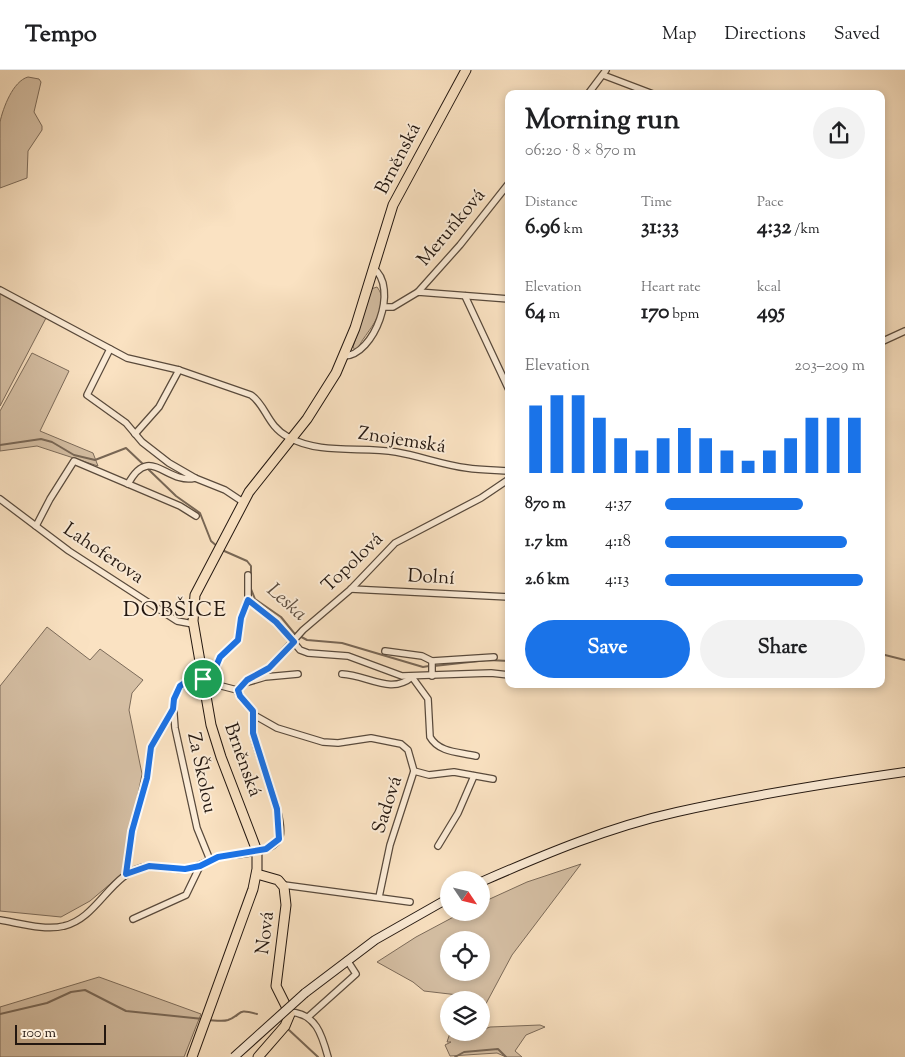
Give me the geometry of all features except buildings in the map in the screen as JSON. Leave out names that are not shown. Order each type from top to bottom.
[{"type":"main road","name":"Brněnská","points":[[192,1057],[257,874],[257,851],[217,747],[193,624],[195,595],[243,502],[323,396],[344,356],[358,320],[372,268],[397,196],[466,70]]},
{"type":"main road","points":[[490,878],[596,835],[676,812],[802,788],[905,772]]},
{"type":"main road","points":[[257,874],[278,880],[284,885]]},
{"type":"main road","name":"Nová","points":[[284,885],[286,905],[276,984],[278,993],[290,1012]]},
{"type":"main road","points":[[234,1057],[305,993],[346,960],[375,940],[440,903]]},
{"type":"main road","points":[[258,1057],[287,1023],[290,1012]]},
{"type":"street","points":[[591,90],[604,72],[644,90]]},
{"type":"street","name":"Meruňková","points":[[385,307],[393,307],[418,292],[460,245],[505,188]]},
{"type":"street","points":[[344,356],[360,352],[375,329],[385,307],[382,281],[372,268]]},
{"type":"street","name":"Znojemská","points":[[0,290],[127,358],[179,370],[252,396],[271,424],[292,439],[309,446],[368,448],[397,452],[467,468],[505,471]]},
{"type":"street","points":[[418,292],[505,300]]},
{"type":"street","points":[[465,296],[505,381]]},
{"type":"street","points":[[885,340],[905,332]]},
{"type":"street","points":[[110,349],[87,395],[126,423],[144,445],[169,464],[195,478],[222,488],[243,502]]},
{"type":"street","points":[[135,434],[159,407],[179,370]]},
{"type":"street","points":[[36,526],[50,499],[74,461],[180,506],[196,516]]},
{"type":"street","points":[[128,484],[135,471],[144,466],[157,466],[184,479],[195,478]]},
{"type":"street","name":"Topolová","points":[[238,690],[245,683],[269,668],[351,589],[394,542],[495,490],[505,482]]},
{"type":"street","name":"Lahoferova","points":[[0,499],[12,511],[36,526],[68,551],[177,621],[193,624]]},
{"type":"street","points":[[0,920],[45,926],[64,926],[81,919],[126,874],[149,866],[185,869],[200,866],[210,860],[266,849],[278,841],[280,827],[274,800],[254,739],[254,715],[251,706],[240,696],[238,690],[205,681],[220,657],[238,640],[241,618],[248,600],[248,575]]},
{"type":"street","name":"Dolní","points":[[351,589],[505,597]]},
{"type":"street","points":[[248,600],[298,638],[300,650],[308,653],[348,656],[402,676],[412,677],[428,699],[430,737],[433,742],[447,750],[476,756]]},
{"type":"street","points":[[385,651],[422,656],[432,668],[505,675]]},
{"type":"street","points":[[342,674],[355,674],[385,685],[404,684],[412,677],[432,668],[494,657]]},
{"type":"street","points":[[245,683],[265,677],[298,674]]},
{"type":"street","name":"Za Školou","points":[[205,681],[186,682],[180,686],[174,699],[173,709],[197,828],[210,860]]},
{"type":"street","points":[[126,874],[132,831],[147,778],[151,747],[173,709]]},
{"type":"street","points":[[254,715],[277,728],[323,742],[338,743],[371,738],[401,744],[408,750],[414,771]]},
{"type":"street","name":"Sadová","points":[[379,897],[390,845],[414,771],[428,775],[454,772],[493,780]]},
{"type":"street","points":[[438,846],[458,813],[474,776]]},
{"type":"street","points":[[133,919],[186,894],[200,866]]},
{"type":"street","points":[[284,885],[410,902]]},
{"type":"street","points":[[308,1017],[356,974],[346,960]]},
{"type":"street","points":[[290,1012],[308,1017],[320,1031],[328,1057]]},
{"type":"shaded area","points":[[28,77],[39,79],[41,82],[34,112],[42,126],[42,130],[28,151],[27,178],[0,188],[1,116],[13,89]]},
{"type":"shaded area","points":[[377,287],[382,300],[379,314],[355,350],[353,347],[371,289]]},
{"type":"shaded area","points":[[0,293],[46,318],[0,406]]},
{"type":"shaded area","points":[[32,353],[69,371],[40,431],[93,453],[98,466],[37,446],[0,451],[0,411]]},
{"type":"shaded area","points":[[47,627],[90,660],[100,649],[143,680],[132,693],[129,710],[142,774],[122,874],[90,901],[61,917],[0,911],[0,686]]},
{"type":"shaded area","points":[[581,864],[512,955],[490,996],[490,991],[440,991],[440,993],[424,991],[413,982],[377,962],[416,937],[446,921],[490,921],[490,899],[527,882]]},
{"type":"shaded area","points":[[99,977],[201,1014],[184,1057],[0,1057],[0,1007]]},
{"type":"shaded area","points":[[540,1025],[545,1027],[526,1035],[515,1051],[522,1057],[506,1057],[497,1053],[450,1056],[445,1045],[451,1042],[447,1041],[490,1041],[490,1027]]},
{"type":"waterway","name":"Leska","points":[[0,445],[41,439],[52,442],[74,455],[95,460],[126,448],[145,466]]},
{"type":"waterway","name":"Leska","points":[[148,469],[176,496],[200,513],[211,541],[218,547]]},
{"type":"waterway","name":"Leska","points":[[222,550],[247,561],[251,566],[251,589],[255,599],[281,617],[294,633],[307,640],[342,643],[423,667],[429,666]]},
{"type":"waterway","name":"Leska","points":[[885,655],[905,660]]},
{"type":"waterway","name":"Leska","points":[[434,666],[488,660],[505,661]]},
{"type":"waterway","points":[[0,1014],[47,1003],[71,992],[85,990],[126,1011],[203,1019]]},
{"type":"waterway","points":[[208,1020],[228,1020],[240,1012],[257,1014]]},
{"type":"waterway","points":[[289,1030],[318,1057]]},
{"type":"waterway","points":[[455,1057],[464,1052],[498,1049],[506,1057]]},
{"type":"district","name":"DOBŠICE","points":[[175,611]]},
{"type":"route","points":[[248,600],[253,606],[276,622],[294,642],[269,668],[247,680],[238,690],[240,696],[251,706],[253,711],[253,733],[277,809],[280,827],[279,839],[266,849],[218,857],[200,866],[185,869],[149,866],[126,874],[132,831],[137,820],[147,778],[151,747],[173,709],[174,699],[180,686],[186,682],[203,679],[204,682],[210,681],[221,655],[238,640],[241,618],[248,600]]}]
